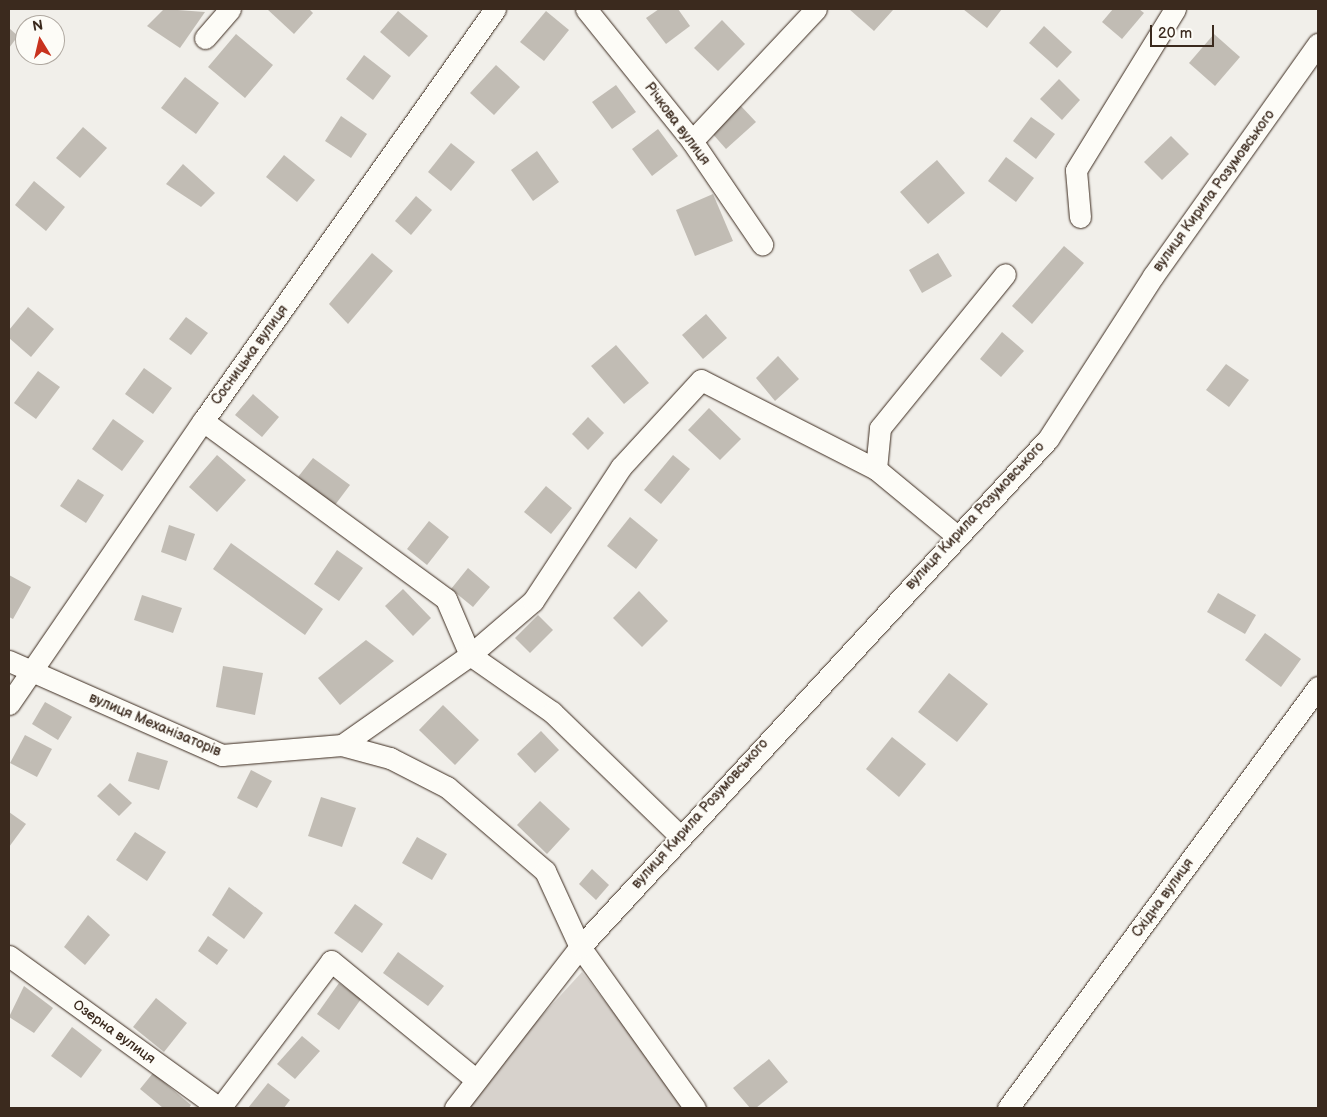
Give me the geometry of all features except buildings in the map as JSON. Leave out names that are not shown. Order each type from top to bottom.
[{"type":"street","points":[[205,38],[230,9]]},
{"type":"street","name":"Сосницька вулиця","points":[[9,704],[202,420],[495,9]]},
{"type":"street","name":"Річкова вулиця","points":[[586,9],[692,141],[762,244]]},
{"type":"street","points":[[692,141],[816,9]]},
{"type":"street","points":[[1080,217],[1076,170],[1174,9]]},
{"type":"street","name":"вулиця Кирила Розумовського","points":[[455,1108],[474,1078],[580,947],[680,836],[1048,439],[1153,276],[1318,44]]},
{"type":"street","points":[[876,468],[880,428],[1005,274]]},
{"type":"street","points":[[342,745],[470,655],[533,601],[621,467],[701,380],[876,468],[957,536]]},
{"type":"street","points":[[202,420],[446,599],[470,655],[552,712],[680,836]]},
{"type":"street","name":"вулиця Механізаторів","points":[[9,661],[222,755],[342,745],[390,758],[447,787],[545,871],[580,947],[695,1108]]},
{"type":"street","name":"Східна вулиця","points":[[1008,1108],[1318,687]]},
{"type":"street","name":"Озерна вулиця","points":[[9,956],[219,1108],[332,961],[474,1078]]},
{"type":"shaded area","points":[[582,972],[688,1108],[463,1108],[481,1082]]}]
